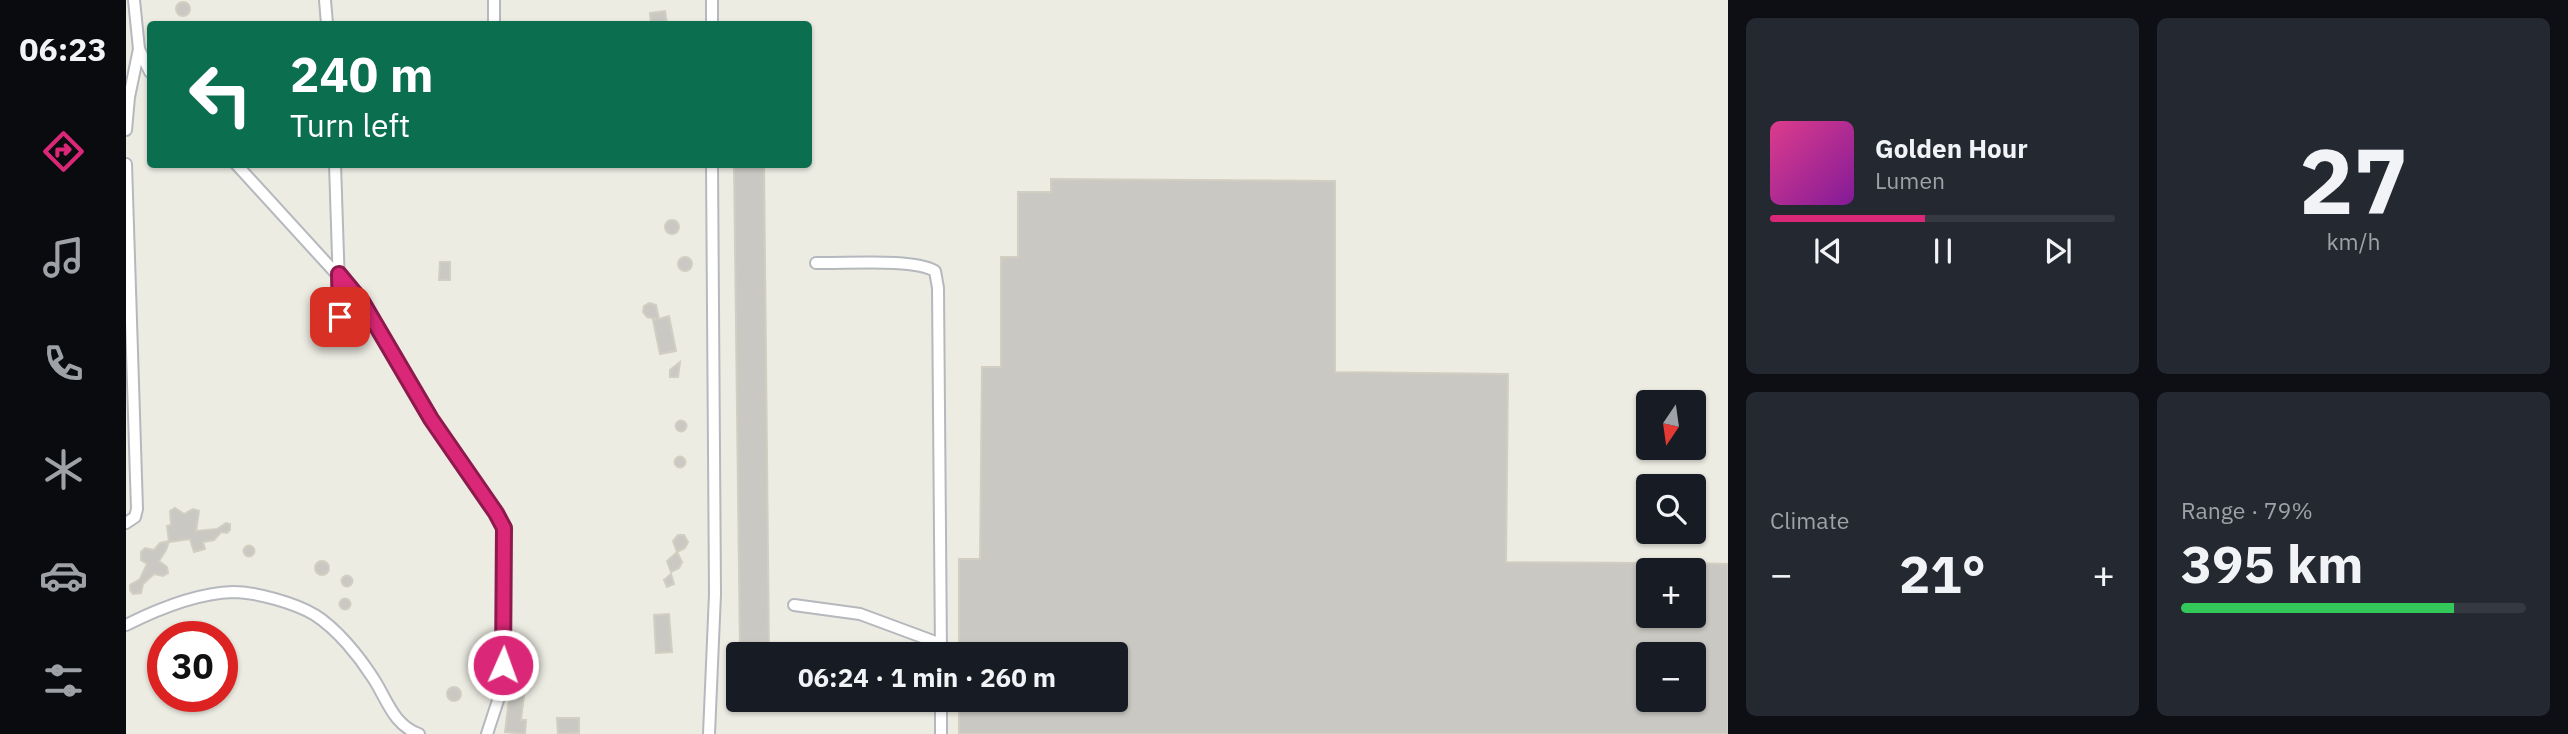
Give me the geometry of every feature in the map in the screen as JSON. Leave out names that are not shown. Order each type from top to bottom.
[{"type":"street","points":[[126,130],[139,48],[134,0]]},
{"type":"street","points":[[325,0],[327,21]]},
{"type":"street","points":[[494,0],[494,21]]},
{"type":"street","points":[[712,0],[712,21]]},
{"type":"street","points":[[139,48],[147,65]]},
{"type":"street","points":[[126,164],[137,509],[135,517],[126,523]]},
{"type":"street","points":[[240,168],[363,303],[431,419],[504,528],[503,685],[487,734]]},
{"type":"street","points":[[335,168],[340,317]]},
{"type":"street","points":[[709,734],[715,594],[712,168]]},
{"type":"street","points":[[816,263],[904,264],[928,267],[935,271],[938,288],[941,642]]},
{"type":"street","points":[[126,625],[151,612],[194,598],[233,592],[267,596],[314,615],[341,639],[372,676],[399,722],[419,734]]},
{"type":"street","points":[[794,605],[860,614],[925,642]]},
{"type":"street","points":[[942,712],[942,734]]},
{"type":"building","points":[[180,2],[186,2],[190,9],[186,16],[180,16],[176,12],[176,6]]},
{"type":"building","points":[[665,11],[667,21],[651,21],[650,13]]},
{"type":"building","points":[[734,168],[764,168],[769,642],[740,642]]},
{"type":"building","points":[[1051,179],[1335,181],[1335,372],[1508,374],[1506,562],[1636,563],[1636,628],[1706,628],[1706,563],[1728,564],[1728,734],[959,734],[959,712],[1128,712],[1128,642],[959,642],[959,559],[980,559],[982,367],[1001,367],[1001,257],[1018,257],[1018,192],[1051,192]]},
{"type":"building","points":[[669,220],[675,220],[679,227],[675,234],[669,234],[665,230],[665,224]]},
{"type":"building","points":[[682,257],[688,257],[692,264],[688,271],[682,271],[678,267],[678,261]]},
{"type":"building","points":[[440,262],[450,262],[450,280],[439,280]]},
{"type":"building","points":[[649,303],[656,305],[659,319],[669,316],[676,351],[660,354],[653,320],[657,319],[647,317],[643,312],[644,306]]},
{"type":"building","points":[[680,362],[678,377],[670,377],[670,370]]},
{"type":"building","points":[[681,421],[685,422],[685,430],[681,431],[677,430],[676,426],[677,422]]},
{"type":"building","points":[[680,457],[684,458],[684,466],[680,467],[676,466],[675,462],[676,458]]},
{"type":"building","points":[[175,508],[184,514],[193,509],[199,511],[196,531],[217,529],[226,523],[230,524],[230,530],[227,533],[221,532],[214,540],[203,542],[205,549],[194,552],[190,539],[169,542],[167,526],[171,525],[170,511]]},
{"type":"building","points":[[678,535],[684,535],[688,542],[685,548],[677,552],[673,541]]},
{"type":"building","points":[[169,541],[159,561],[167,567],[168,573],[163,576],[154,574],[143,584],[141,593],[133,594],[130,585],[140,579],[147,564],[141,560],[141,552],[145,548],[154,550],[160,543]]},
{"type":"building","points":[[249,546],[253,547],[253,555],[249,556],[245,555],[244,551],[245,547]]},
{"type":"building","points":[[677,552],[682,562],[679,568],[671,572],[667,561]]},
{"type":"building","points":[[319,561],[325,561],[329,568],[325,575],[319,575],[315,571],[315,565]]},
{"type":"building","points":[[671,574],[674,584],[667,587],[664,580]]},
{"type":"building","points":[[347,575],[353,581],[347,587],[341,581]]},
{"type":"building","points":[[345,599],[349,600],[349,608],[345,609],[341,608],[340,604],[341,600]]},
{"type":"building","points":[[669,614],[672,652],[656,653],[654,615]]},
{"type":"building","points":[[512,675],[532,677],[530,688],[525,687],[521,720],[526,720],[525,734],[505,732]]},
{"type":"building","points":[[451,687],[457,687],[461,694],[457,701],[451,701],[447,697],[447,691]]},
{"type":"building","points":[[557,718],[579,718],[579,733],[558,734]]},
{"type":"route","points":[[340,317],[339,274],[363,303],[431,419],[504,528],[503,665]]}]
